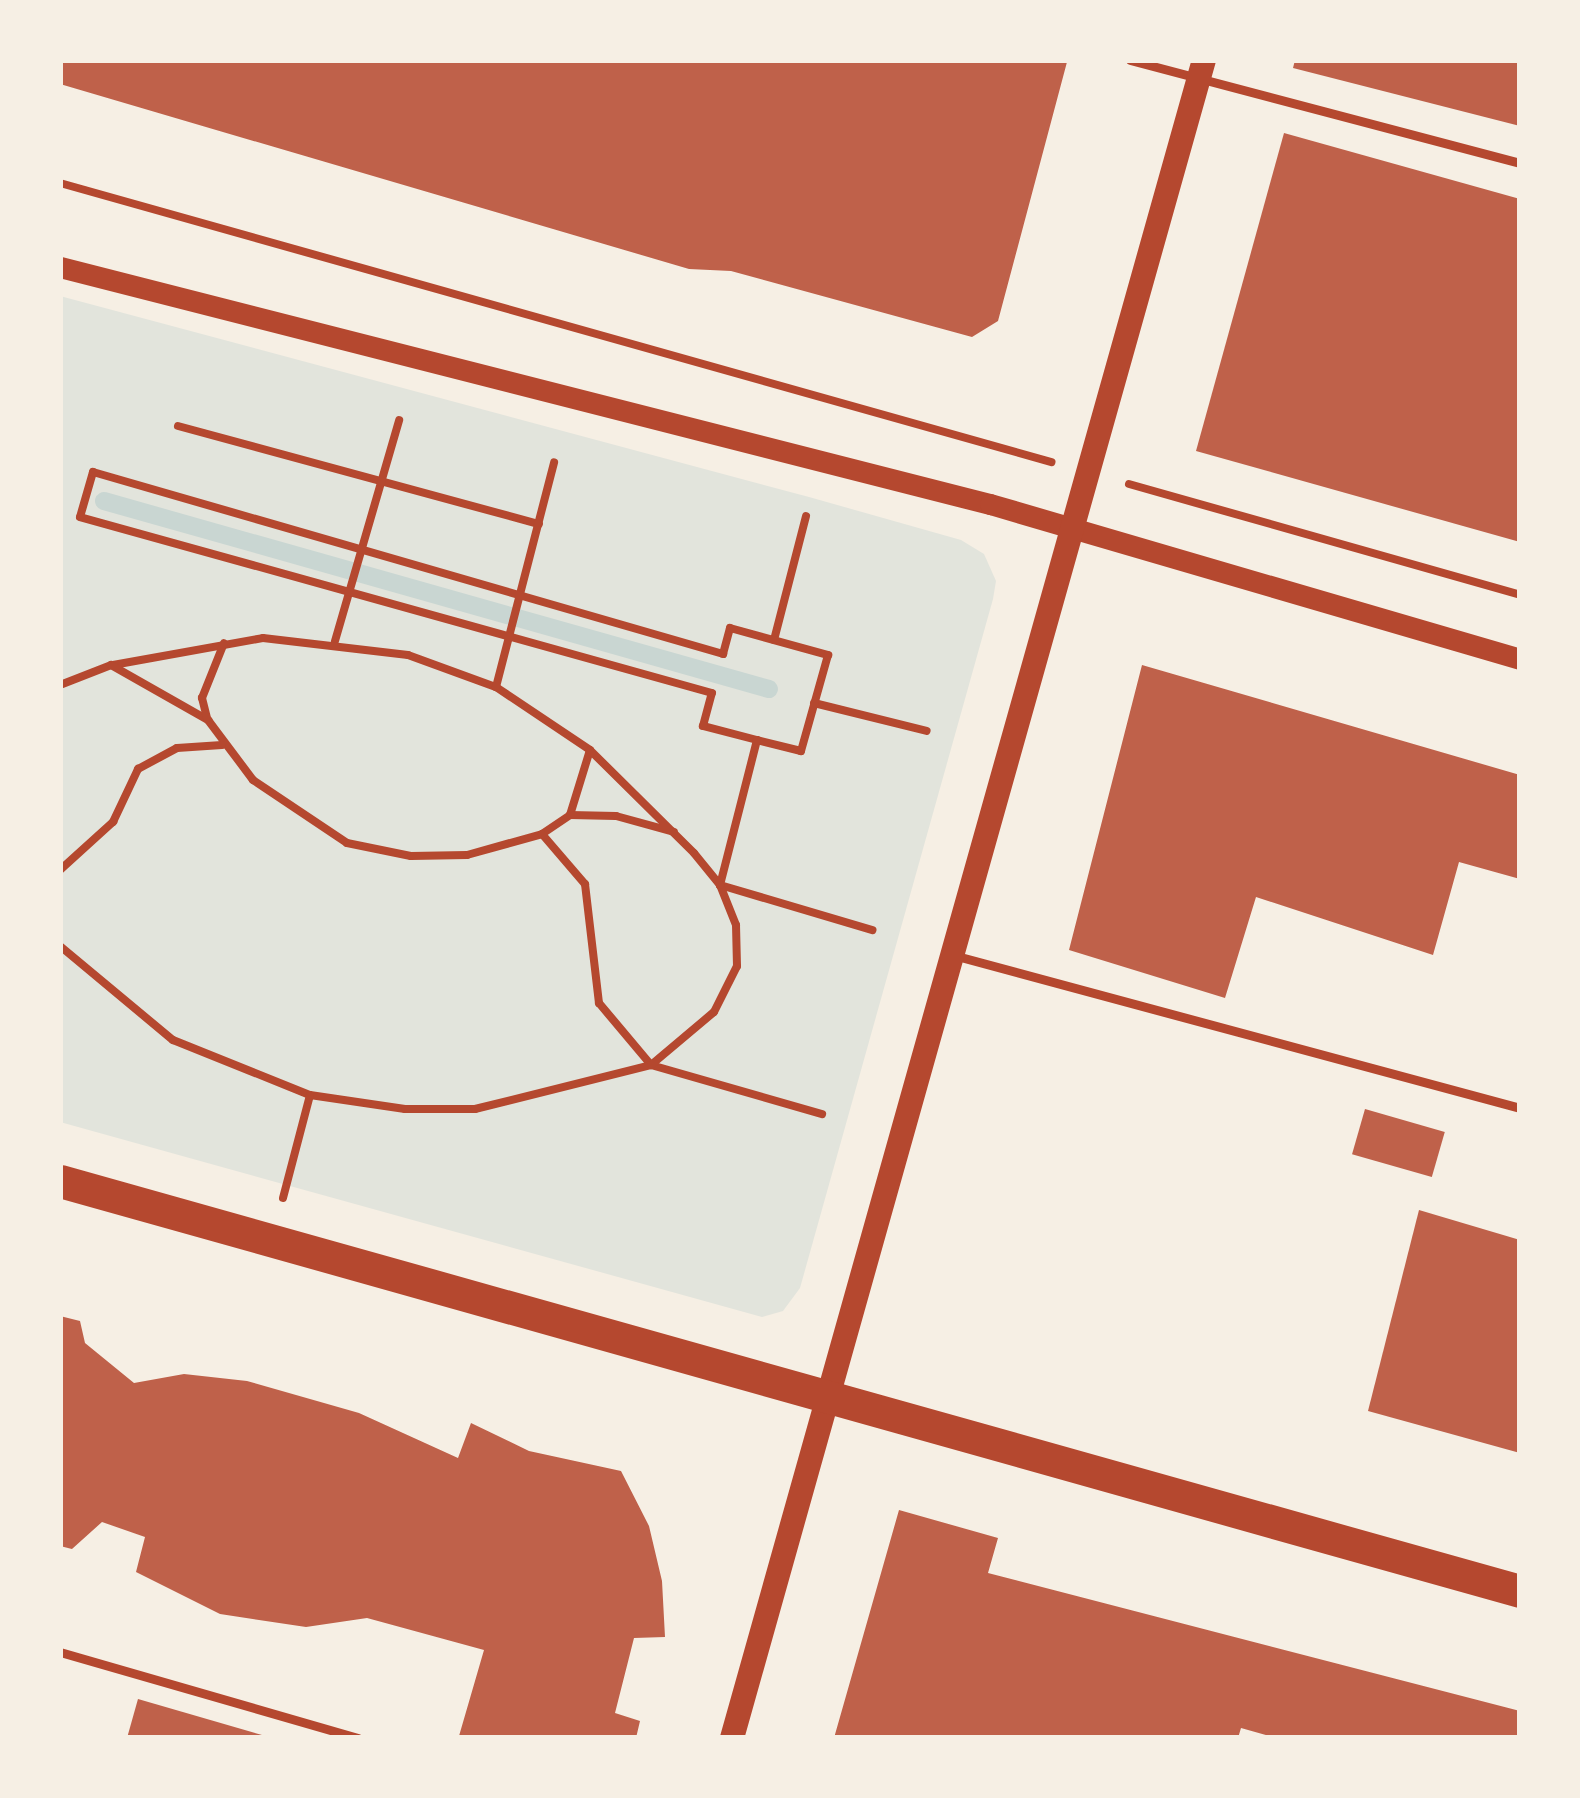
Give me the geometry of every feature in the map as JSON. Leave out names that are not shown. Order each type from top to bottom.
[{"type":"highway","points":[[60,1181],[1520,1591]]},
{"type":"main road","points":[[732,1738],[1202,68]]},
{"type":"street","points":[[60,267],[1073,528],[1520,658]]},
{"type":"lane","points":[[1130,60],[1202,68],[1520,163]]},
{"type":"lane","points":[[953,955],[1520,1108]]},
{"type":"lane","points":[[60,1652],[358,1738]]},
{"type":"path","points":[[60,183],[1021,454]]},
{"type":"path","points":[[334,641],[352,593],[399,420]]},
{"type":"path","points":[[178,426],[539,524]]},
{"type":"path","points":[[496,687],[554,462]]},
{"type":"path","points":[[93,472],[723,654],[730,628],[828,655],[801,751],[703,726],[712,693],[352,593],[80,517],[93,472]]},
{"type":"path","points":[[1157,492],[1520,595]]},
{"type":"path","points":[[774,640],[806,516]]},
{"type":"path","points":[[60,685],[111,665],[224,642],[334,641],[408,655],[496,687],[590,750],[676,832],[720,885],[736,926],[737,966],[714,1012],[650,1065],[475,1108],[405,1109],[310,1095],[173,1040],[60,946]]},
{"type":"path","points":[[224,642],[202,698],[222,745],[253,780],[347,843],[411,856],[467,855],[542,834],[570,815],[616,816],[676,832]]},
{"type":"path","points":[[111,665],[208,719]]},
{"type":"path","points":[[814,704],[927,731]]},
{"type":"path","points":[[720,885],[757,740]]},
{"type":"path","points":[[60,870],[113,822],[139,770],[177,748],[222,745]]},
{"type":"path","points":[[570,815],[590,750]]},
{"type":"path","points":[[542,834],[585,884],[598,1003],[650,1065],[823,1114]]},
{"type":"path","points":[[720,885],[872,930]]},
{"type":"path","points":[[295,1153],[310,1095]]},
{"type":"shaded area","points":[[60,296],[809,497],[961,540],[984,554],[996,581],[993,599],[800,1288],[783,1311],[762,1317],[60,1122]]},
{"type":"building","points":[[60,60],[1067,62],[998,321],[972,337],[731,271],[689,269],[60,84]]},
{"type":"building","points":[[1295,60],[1520,60],[1520,126],[1293,68]]},
{"type":"building","points":[[1284,133],[1520,199],[1520,542],[1196,451]]},
{"type":"building","points":[[1142,665],[1520,775],[1520,879],[1459,862],[1433,955],[1256,897],[1225,998],[1069,950]]},
{"type":"building","points":[[1365,1109],[1445,1132],[1432,1177],[1352,1154]]},
{"type":"building","points":[[1419,1210],[1520,1240],[1520,1453],[1368,1411]]},
{"type":"building","points":[[60,1316],[80,1321],[85,1343],[134,1383],[184,1374],[247,1381],[359,1413],[458,1458],[471,1423],[529,1451],[621,1471],[649,1526],[662,1581],[665,1637],[634,1638],[615,1713],[640,1721],[636,1738],[459,1736],[484,1650],[367,1618],[306,1627],[220,1614],[136,1572],[145,1537],[102,1522],[72,1549],[60,1546]]},
{"type":"building","points":[[899,1510],[998,1538],[988,1573],[1520,1711],[1520,1738],[1276,1738],[1241,1728],[1238,1738],[834,1738]]},
{"type":"building","points":[[138,1699],[269,1737],[269,1738],[127,1738]]},
{"type":"waterway","points":[[104,501],[769,689]]}]
